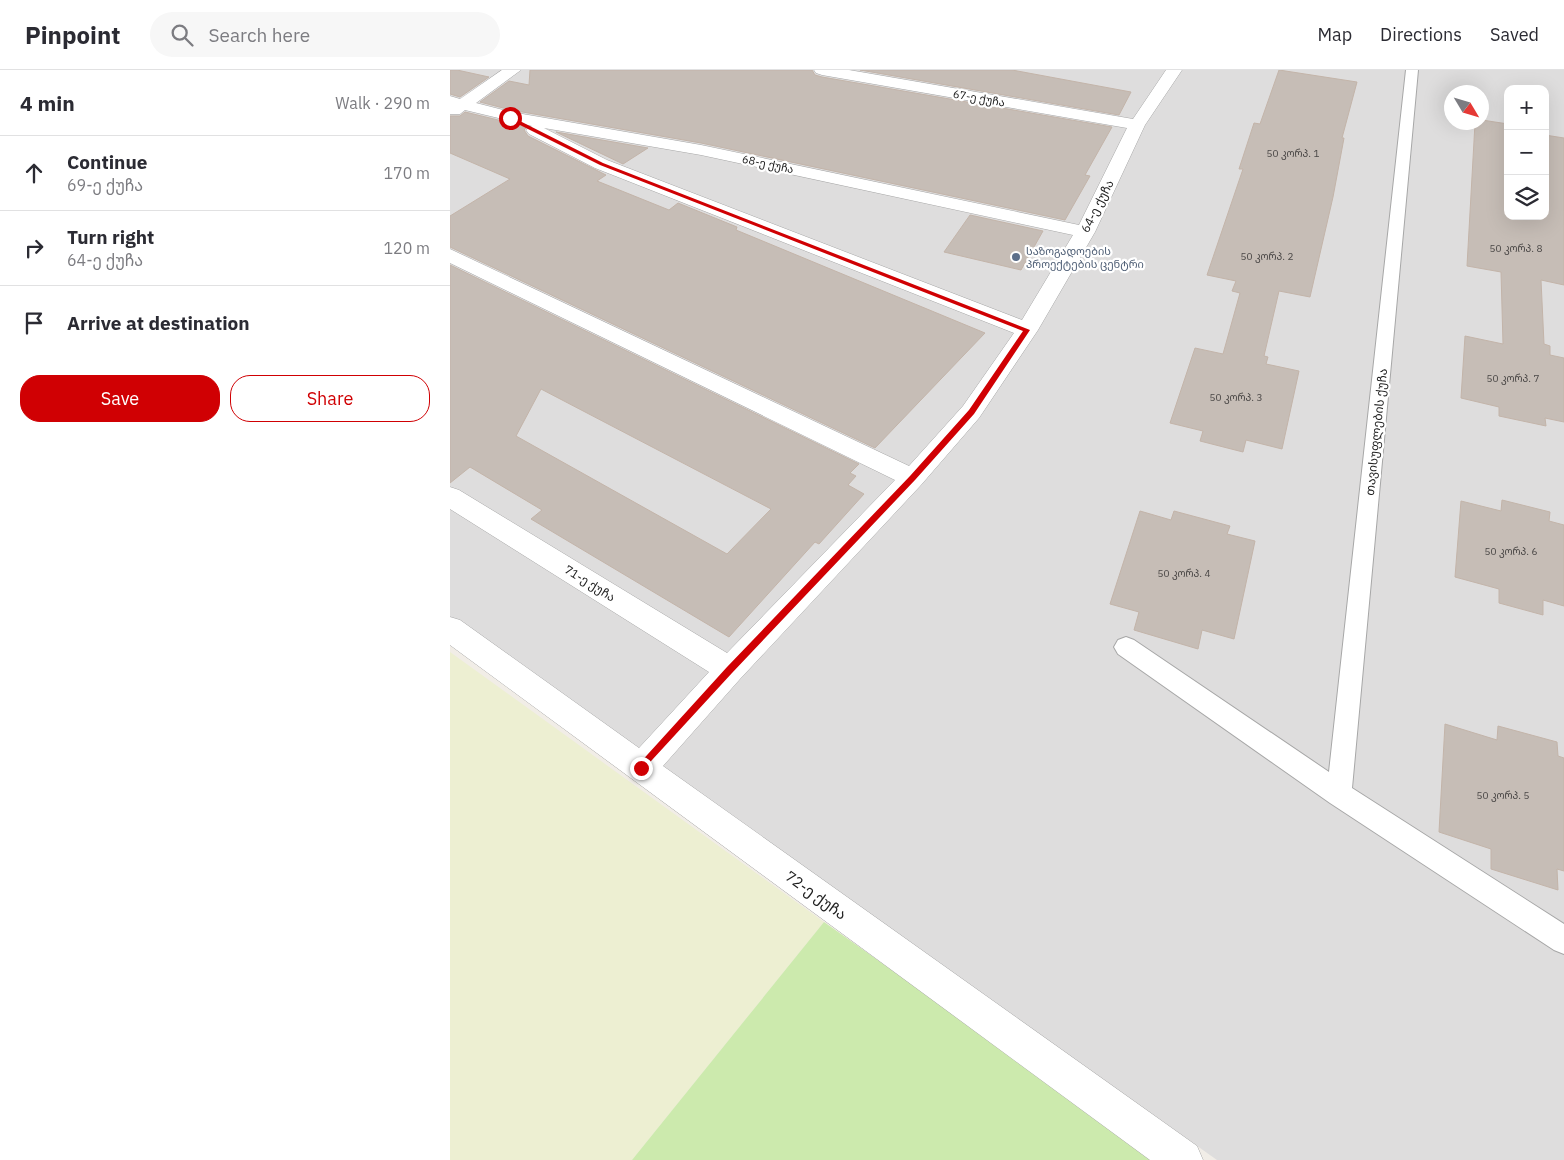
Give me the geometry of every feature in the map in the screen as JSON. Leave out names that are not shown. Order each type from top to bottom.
[{"type":"street","points":[[455,106],[513,70]]},
{"type":"street","name":"67-ე ქუჩა","points":[[822,70],[1137,125]]},
{"type":"street","name":"64-ე ქუჩა","points":[[641,768],[730,670],[912,478],[971,412],[1027,330],[1085,232],[1137,125],[1174,70]]},
{"type":"street","name":"68-ე ქუჩა","points":[[455,106],[510,118],[701,150],[1085,232]]},
{"type":"street","points":[[510,118],[601,164],[1027,330]]},
{"type":"street","points":[[450,255],[912,478]]},
{"type":"street","name":"71-ე ქუჩა","points":[[450,497],[730,670]]},
{"type":"street","name":"72-ე ქუჩა","points":[[450,629],[1183,1160]]},
{"type":"lane","name":"თავისუფლების ქუჩა","points":[[1339,794],[1412,70]]},
{"type":"lane","points":[[1126,647],[1339,794],[1564,940]]},
{"type":"shaded area","points":[[450,70],[1564,70],[1564,1160],[1217,1160],[450,617]]},
{"type":"green space","points":[[450,652],[824,922],[632,1160],[450,1160]]},
{"type":"green space","points":[[824,922],[1160,1160],[632,1160]]},
{"type":"building","points":[[450,70],[489,77],[460,97],[450,94]]},
{"type":"building","points":[[530,70],[812,70],[815,75],[822,77],[1112,127],[1085,175],[1090,176],[1065,220],[701,143],[511,110],[480,102],[509,81],[529,85]]},
{"type":"building","points":[[860,70],[1012,70],[1131,92],[1119,115]]},
{"type":"building","points":[[1279,70],[1357,82],[1342,138],[1344,138],[1333,197],[1310,297],[1279,291],[1264,356],[1268,357],[1266,364],[1299,371],[1282,449],[1246,440],[1243,452],[1200,441],[1203,431],[1170,423],[1195,348],[1223,354],[1240,293],[1232,291],[1236,281],[1207,275],[1243,169],[1239,169],[1254,123],[1260,124]]},
{"type":"building","points":[[465,112],[527,127],[524,130],[528,136],[606,175],[597,181],[669,210],[678,203],[737,227],[736,230],[985,333],[875,448],[450,247],[450,216],[510,179],[450,153],[450,116],[460,116]]},
{"type":"building","points":[[1489,121],[1504,123],[1504,220],[1549,220],[1549,136],[1564,138],[1564,285],[1541,280],[1544,344],[1550,346],[1550,355],[1564,358],[1564,422],[1545,418],[1546,426],[1499,416],[1499,407],[1461,398],[1465,336],[1503,344],[1501,272],[1467,266],[1475,130],[1489,130]]},
{"type":"building","points":[[556,132],[648,148],[623,164]]},
{"type":"building","points":[[970,215],[1043,231],[1021,270],[944,252]]},
{"type":"building","points":[[450,265],[859,464],[850,473],[856,476],[848,485],[864,494],[819,544],[815,542],[729,637],[531,519],[542,510],[470,467],[450,483]],"holes":[[[541,389],[771,509],[727,554],[516,436]]]},
{"type":"building","points":[[1502,500],[1550,512],[1549,521],[1564,525],[1564,606],[1543,600],[1543,615],[1499,603],[1499,589],[1455,577],[1461,501],[1501,511]]},
{"type":"building","points":[[1140,511],[1171,520],[1174,511],[1230,526],[1227,534],[1255,541],[1234,639],[1202,630],[1198,649],[1134,630],[1139,612],[1110,604]]},
{"type":"building","points":[[1445,724],[1497,740],[1498,726],[1557,742],[1558,756],[1564,758],[1564,871],[1557,869],[1558,890],[1491,869],[1491,849],[1439,832]]},
{"type":"place","name":"საზოგადოების პროექტების ცენტრი","points":[[1016,257]]},
{"type":"route","points":[[510,118],[601,164],[1027,330],[971,412],[912,478],[730,670],[641,768]]}]
